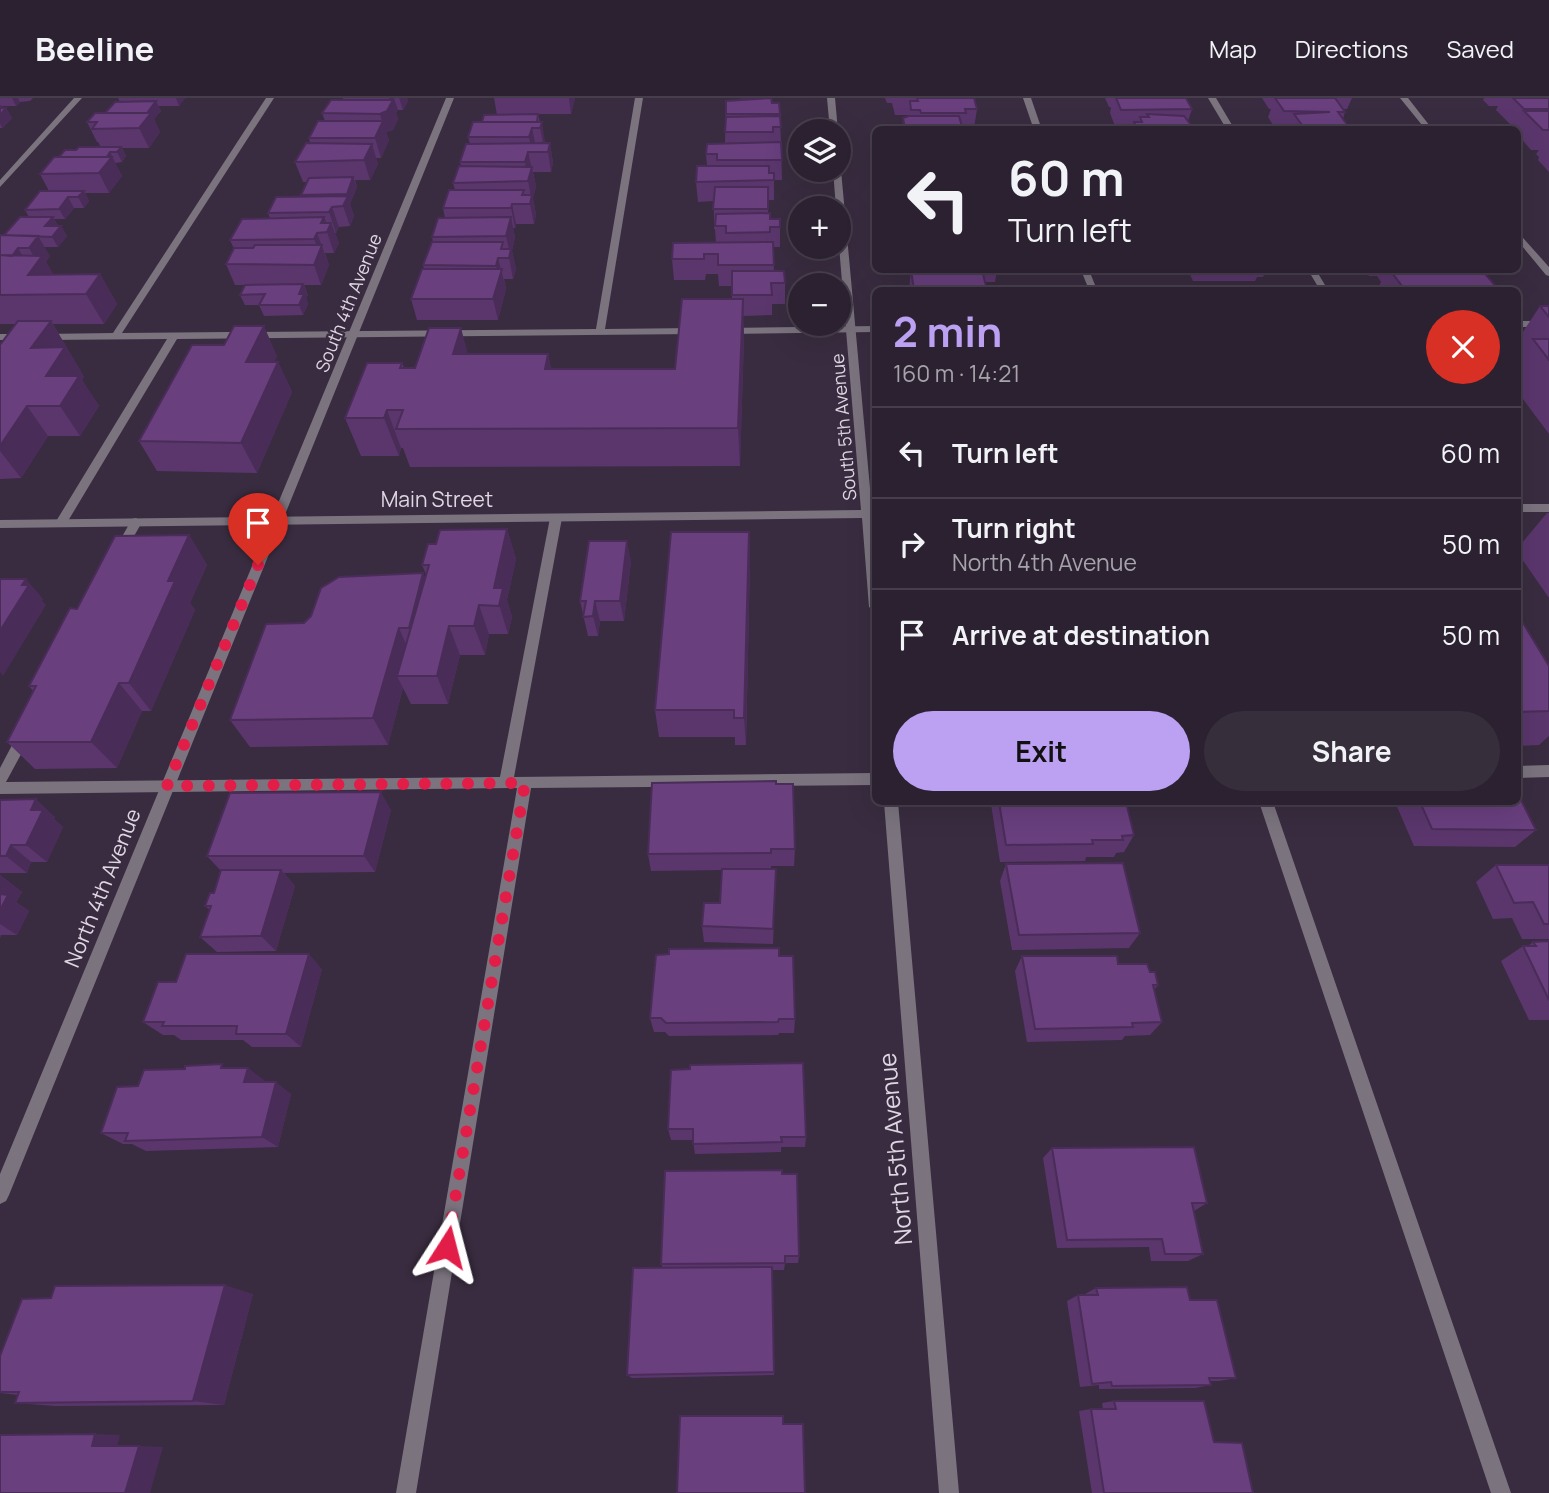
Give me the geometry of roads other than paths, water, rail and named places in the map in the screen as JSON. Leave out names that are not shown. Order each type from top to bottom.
[{"type":"street","points":[[0,185],[78,98]]},
{"type":"street","points":[[116,336],[270,98]]},
{"type":"street","name":"South 4th Avenue","points":[[276,520],[450,98]]},
{"type":"street","points":[[600,332],[639,98]]},
{"type":"street","points":[[831,98],[833,119]]},
{"type":"street","points":[[1027,98],[1037,126]]},
{"type":"street","points":[[1212,98],[1229,126]]},
{"type":"street","points":[[1404,98],[1427,126]]},
{"type":"street","name":"South 5th Avenue","points":[[838,182],[846,273]]},
{"type":"street","points":[[1521,239],[1549,273]]},
{"type":"street","points":[[1521,324],[1549,324]]},
{"type":"street","points":[[719,331],[788,330]]},
{"type":"street","points":[[851,330],[872,330]]},
{"type":"street","name":"South 5th Avenue","points":[[851,330],[871,514]]},
{"type":"street","points":[[0,337],[705,331]]},
{"type":"street","points":[[61,523],[174,335]]},
{"type":"street","points":[[1521,508],[1549,508]]},
{"type":"street","points":[[871,514],[872,537]]},
{"type":"street","name":"Main Street","points":[[0,524],[871,514]]},
{"type":"street","points":[[506,783],[556,518]]},
{"type":"street","name":"North 4th Avenue","points":[[0,1195],[276,520]]},
{"type":"street","points":[[115,562],[136,522]]},
{"type":"street","points":[[0,781],[32,720]]},
{"type":"street","points":[[1521,772],[1549,771]]},
{"type":"street","points":[[0,788],[872,779]]},
{"type":"street","points":[[406,1493],[525,783]]},
{"type":"street","name":"North 5th Avenue","points":[[891,805],[949,1493]]},
{"type":"street","points":[[1267,805],[1501,1493]]}]
